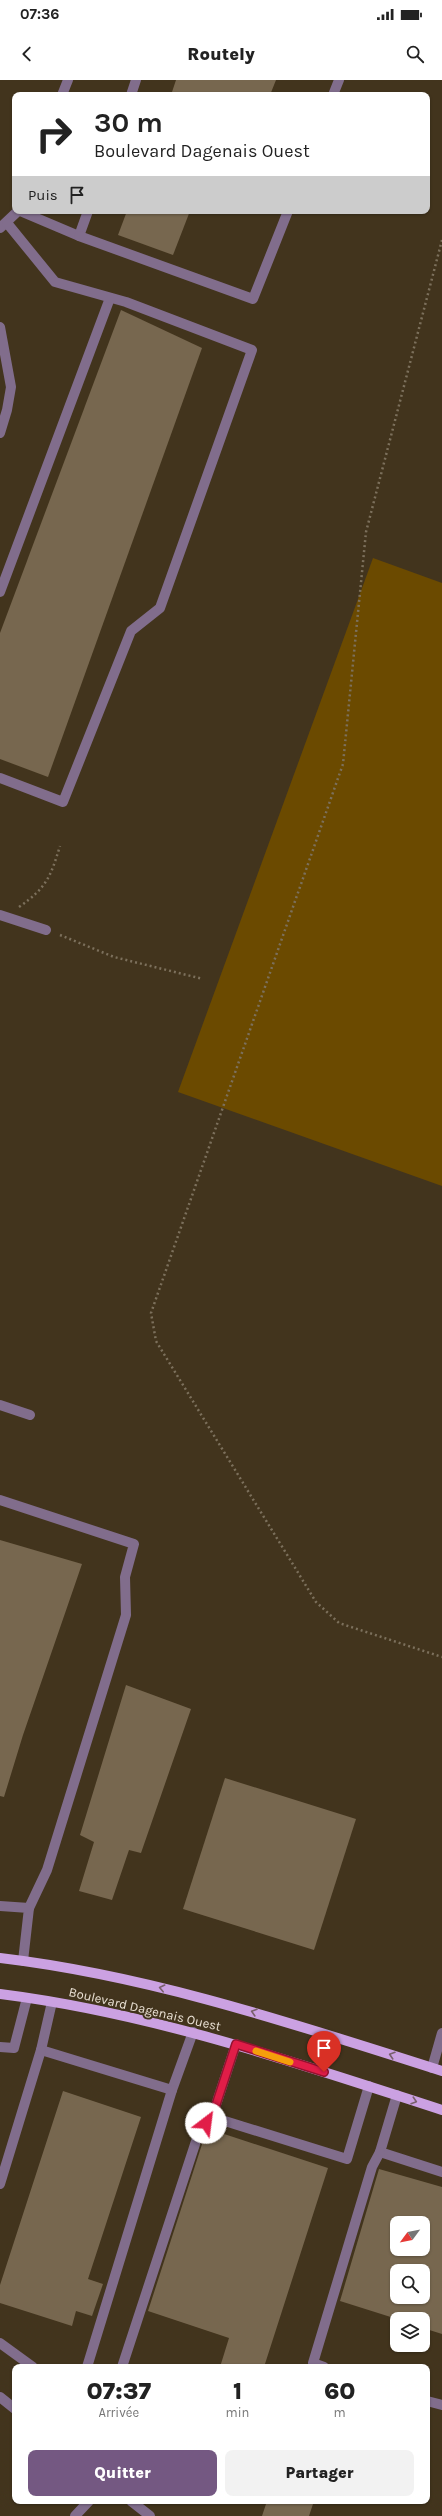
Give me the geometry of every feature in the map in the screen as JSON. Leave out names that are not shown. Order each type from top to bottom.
[{"type":"main road","name":"Boulevard Dagenais Ouest","points":[[0,1958],[107,1976],[185,1993],[246,2010],[437,2070]]},
{"type":"main road","name":"Boulevard Dagenais Ouest","points":[[0,1994],[119,2014],[193,2032],[236,2044],[442,2110]]},
{"type":"street","points":[[63,92],[68,80]]},
{"type":"street","points":[[132,92],[136,80]]},
{"type":"street","points":[[334,92],[339,80]]},
{"type":"street","points":[[0,778],[63,802],[131,631],[160,608],[252,350],[110,298],[55,282],[4,225],[16,214]]},
{"type":"street","points":[[26,214],[79,236],[253,300],[287,214]]},
{"type":"street","points":[[79,236],[87,214]]},
{"type":"street","points":[[0,592],[110,298]]},
{"type":"street","points":[[0,327],[11,387],[7,410],[0,433]]},
{"type":"street","points":[[3,916],[46,930]]},
{"type":"street","points":[[0,1405],[30,1415]]},
{"type":"street","points":[[0,1500],[134,1544],[125,1577],[126,1615],[47,1870],[29,1908],[23,1961]]},
{"type":"street","points":[[0,1906],[29,1908]]},
{"type":"street","points":[[0,2048],[14,2048],[27,1998]]},
{"type":"street","points":[[0,2184],[41,2050],[52,2002]]},
{"type":"street","points":[[88,2364],[172,2090],[193,2032]]},
{"type":"street","points":[[437,2070],[442,2034]]},
{"type":"street","points":[[123,2364],[200,2128],[212,2117],[236,2044]]},
{"type":"street","points":[[41,2050],[172,2090]]},
{"type":"street","points":[[212,2117],[347,2159],[369,2086]]},
{"type":"street","points":[[315,2364],[312,2363],[372,2167],[380,2152],[397,2095]]},
{"type":"street","points":[[380,2152],[442,2172]]},
{"type":"street","points":[[0,2343],[29,2364]]},
{"type":"street","points":[[0,2397],[12,2407]]},
{"type":"street","points":[[430,2402],[442,2405]]},
{"type":"street","points":[[75,2516],[86,2504]]},
{"type":"street","points":[[134,2504],[150,2516]]},
{"type":"path","points":[[442,240],[366,532],[343,764],[151,1313],[156,1341],[316,1602],[339,1623],[442,1657]]},
{"type":"path","points":[[3,916],[40,892],[51,874],[60,846]]},
{"type":"path","points":[[46,930],[114,957],[203,979]]},
{"type":"shaded area","points":[[373,558],[442,583],[442,1186],[178,1092]]},
{"type":"building","points":[[176,80],[276,80],[271,92],[172,92]]},
{"type":"building","points":[[126,214],[189,214],[173,255],[118,235]]},
{"type":"building","points":[[121,310],[202,348],[48,777],[0,759],[0,633]]},
{"type":"building","points":[[0,1540],[82,1564],[23,1735],[4,1797],[0,1796]]},
{"type":"building","points":[[126,1685],[191,1709],[141,1853],[129,1850],[112,1900],[79,1891],[94,1842],[80,1835]]},
{"type":"building","points":[[225,1778],[356,1819],[314,1950],[183,1909]]},
{"type":"building","points":[[63,2091],[141,2117],[88,2279],[103,2284],[92,2316],[76,2311],[72,2326],[0,2303],[0,2285]]},
{"type":"building","points":[[209,2129],[328,2168],[265,2364],[221,2364],[229,2338],[148,2311],[206,2132]]},
{"type":"building","points":[[379,2169],[442,2187],[442,2334],[430,2330],[430,2312],[390,2312],[390,2317],[340,2301]]},
{"type":"building","points":[[266,2504],[313,2504],[309,2516],[262,2516]]},
{"type":"slow traffic","points":[[256,2051],[290,2062]]},
{"type":"route","points":[[206,2123],[212,2117],[236,2044],[324,2072]]}]
